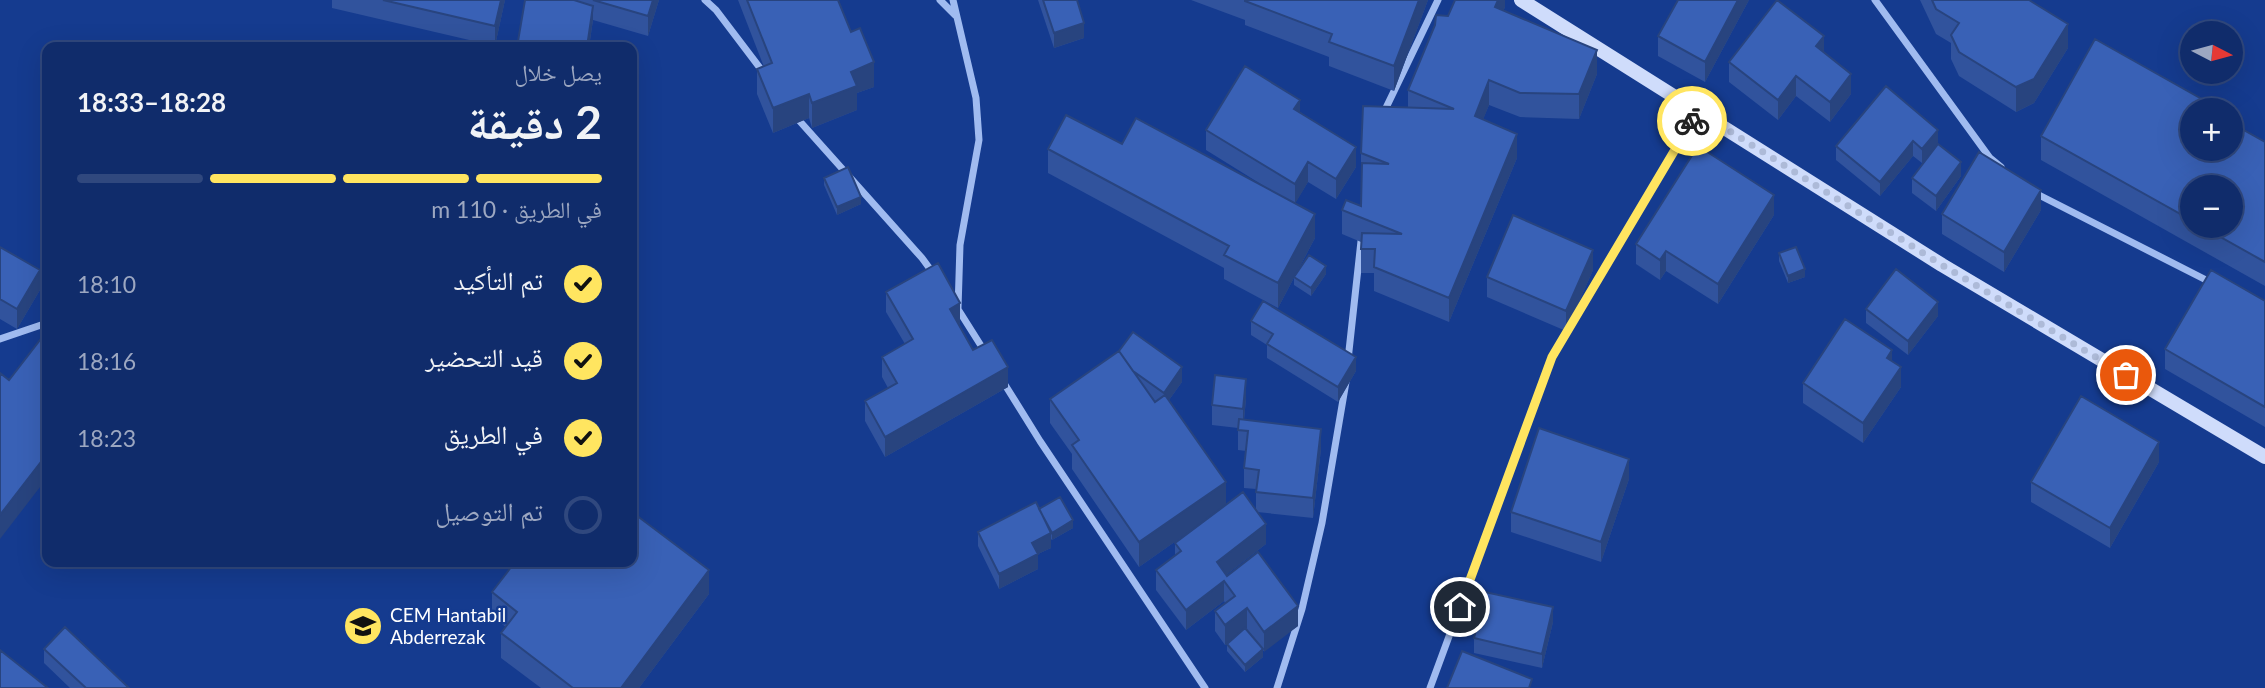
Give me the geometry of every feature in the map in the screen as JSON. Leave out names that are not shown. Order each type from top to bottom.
[{"type":"main road","points":[[1521,0],[1942,265],[2265,457]]},
{"type":"street","points":[[705,0],[716,10],[773,85]]},
{"type":"street","points":[[940,0],[957,17]]},
{"type":"street","points":[[953,0],[976,98],[979,140],[960,245],[958,309]]},
{"type":"street","points":[[1380,121],[1438,0]]},
{"type":"street","points":[[1875,0],[1990,158],[2006,172]]},
{"type":"street","points":[[787,105],[922,258],[936,278]]},
{"type":"street","points":[[1430,688],[1552,357],[1698,111]]},
{"type":"street","points":[[2022,187],[2216,285]]},
{"type":"street","points":[[1348,364],[1363,220]]},
{"type":"street","points":[[951,299],[992,364]]},
{"type":"street","points":[[0,339],[42,325]]},
{"type":"street","points":[[999,375],[1205,688]]},
{"type":"street","points":[[1277,688],[1302,609],[1322,523],[1346,377]]},
{"type":"building","points":[[383,0],[501,0],[495,26]]},
{"type":"building","points":[[525,0],[574,0],[593,6],[588,42],[518,42]]},
{"type":"building","points":[[593,0],[653,0],[648,16]]},
{"type":"building","points":[[747,0],[838,0],[851,32],[860,28],[874,62],[851,72],[857,86],[812,103],[809,94],[773,108],[757,69],[772,63]]},
{"type":"building","points":[[1043,0],[1077,0],[1084,23],[1054,33]]},
{"type":"building","points":[[1245,0],[1419,0],[1394,66],[1329,42],[1332,34]]},
{"type":"building","points":[[1455,0],[1498,0],[1495,7],[1597,50],[1579,94],[1520,93],[1489,80],[1475,116],[1517,134],[1449,298],[1374,267],[1375,249],[1361,249],[1362,233],[1402,234],[1342,210],[1346,200],[1361,206],[1362,163],[1389,164],[1361,153],[1363,106],[1454,109],[1408,90],[1435,25],[1436,15],[1448,16]]},
{"type":"building","points":[[1678,0],[1738,0],[1705,62],[1658,36]]},
{"type":"building","points":[[1777,0],[1824,36],[1816,46],[1851,74],[1830,102],[1796,76],[1778,100],[1729,62]]},
{"type":"building","points":[[1932,0],[2029,0],[2068,24],[2034,79],[2016,87],[1959,52],[1951,35],[1959,23],[1936,9]]},
{"type":"building","points":[[2095,39],[2200,98],[2180,98],[2180,161],[2243,161],[2243,130],[2265,142],[2265,262],[2222,238],[2243,238],[2243,175],[2180,175],[2180,214],[2041,136]]},
{"type":"building","points":[[1245,66],[1300,100],[1294,109],[1356,147],[1336,179],[1308,162],[1295,184],[1206,130]]},
{"type":"building","points":[[1886,86],[1938,130],[1922,149],[1913,141],[1880,182],[1836,146]]},
{"type":"building","points":[[1066,115],[1122,144],[1136,118],[1315,214],[1278,283],[1224,255],[1229,246],[1048,149]]},
{"type":"building","points":[[1938,144],[1961,162],[1936,196],[1912,178]]},
{"type":"building","points":[[1698,146],[1774,195],[1718,284],[1666,251],[1660,260],[1636,244]]},
{"type":"building","points":[[1979,152],[2041,190],[2004,252],[1942,214]]},
{"type":"building","points":[[848,167],[861,197],[837,207],[824,178]]},
{"type":"building","points":[[1513,215],[1593,250],[1566,311],[1487,277]]},
{"type":"building","points":[[0,247],[40,270],[17,309],[0,299]]},
{"type":"building","points":[[1796,247],[1805,269],[1788,276],[1779,253]]},
{"type":"building","points":[[1309,255],[1326,266],[1311,288],[1294,277]]},
{"type":"building","points":[[938,263],[960,303],[950,309],[973,350],[992,340],[1008,367],[885,437],[865,401],[897,383],[882,357],[913,339],[886,292]]},
{"type":"building","points":[[1896,269],[1938,302],[1908,341],[1866,309]]},
{"type":"building","points":[[2211,270],[2265,301],[2265,407],[2165,349]]},
{"type":"building","points":[[1263,301],[1356,357],[1338,387],[1267,344],[1273,334],[1251,321]]},
{"type":"building","points":[[1845,319],[1892,350],[1887,358],[1901,367],[1863,423],[1803,383]]},
{"type":"building","points":[[1133,332],[1182,367],[1164,393],[1133,371],[1119,351]]},
{"type":"building","points":[[42,337],[42,460],[0,515],[0,373],[9,380]]},
{"type":"building","points":[[1119,351],[1155,402],[1165,395],[1226,482],[1139,542],[1072,445],[1079,440],[1050,399]]},
{"type":"building","points":[[1215,375],[1246,379],[1243,409],[1212,405]]},
{"type":"building","points":[[2081,396],[2159,442],[2110,528],[2031,482]]},
{"type":"building","points":[[1239,419],[1321,429],[1313,498],[1256,492],[1259,470],[1244,468],[1248,431],[1238,430]]},
{"type":"building","points":[[1539,428],[1629,459],[1601,542],[1511,512]]},
{"type":"building","points":[[1243,492],[1266,524],[1217,562],[1227,576],[1258,552],[1298,606],[1264,632],[1247,608],[1225,625],[1215,611],[1235,596],[1224,581],[1186,610],[1156,570],[1181,551],[1175,543]]},
{"type":"building","points":[[1060,497],[1073,520],[1052,533],[1039,509]]},
{"type":"building","points":[[1036,502],[1051,533],[1032,543],[1038,554],[999,574],[978,532]]},
{"type":"building","points":[[637,516],[709,570],[621,688],[573,688],[501,633],[517,612],[492,592],[511,567],[637,567]]},
{"type":"building","points":[[1485,592],[1553,607],[1542,654],[1474,638]]},
{"type":"building","points":[[65,627],[129,688],[86,688],[44,649]]},
{"type":"building","points":[[1245,628],[1263,649],[1245,665],[1227,644]]},
{"type":"building","points":[[0,650],[48,688],[0,688]]},
{"type":"building","points":[[1462,651],[1532,679],[1529,688],[1447,688]]},
{"type":"way so far","points":[[1692,121],[1698,111],[1942,265],[2126,375]]},
{"type":"place","name":"CEM Hantabil Abderrezak","points":[[363,626]]},
{"type":"route","points":[[1460,607],[1552,357],[1692,121]]}]
